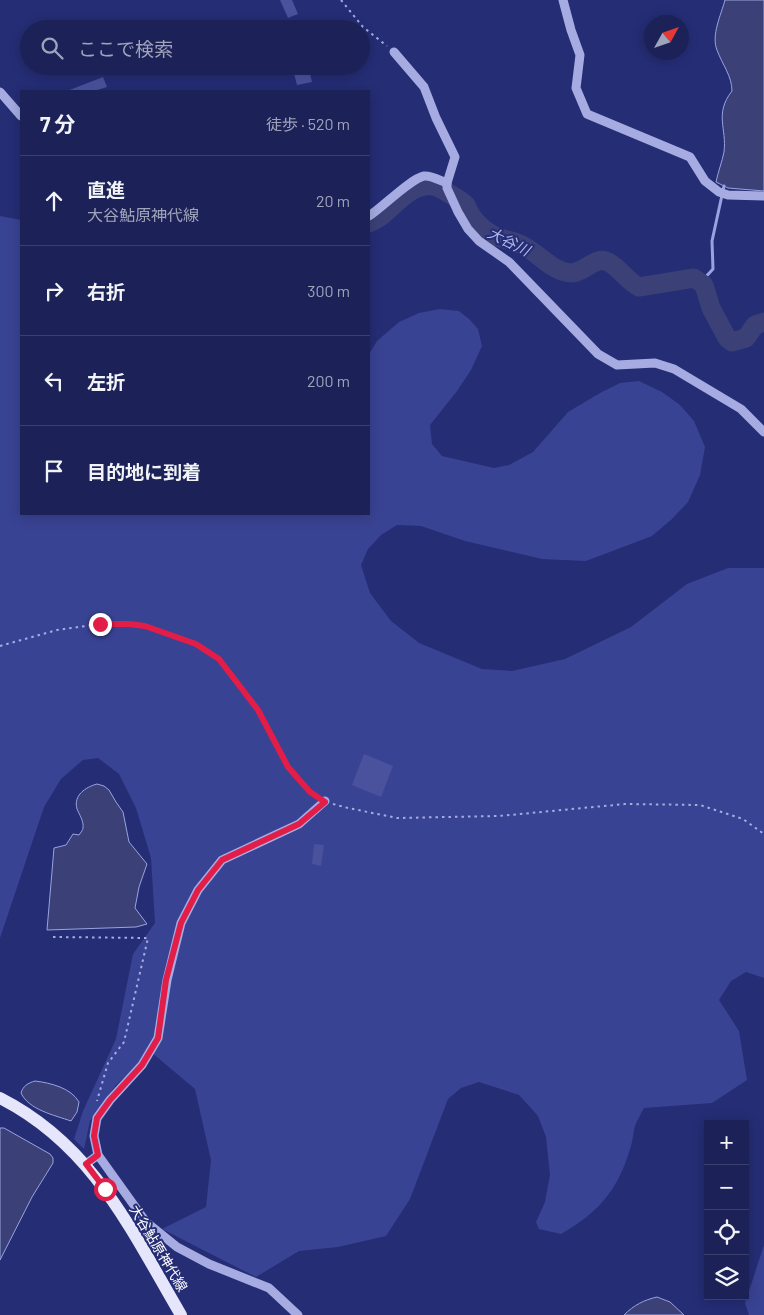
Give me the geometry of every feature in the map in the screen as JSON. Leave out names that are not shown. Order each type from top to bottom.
[{"type":"main road","name":"大谷鮎原神代線","points":[[0,1098],[37,1120],[64,1142],[86,1164],[122,1214],[181,1315]]},
{"type":"street","points":[[563,0],[580,55],[576,88],[587,114],[690,157],[705,181],[719,192],[728,195],[764,196]]},
{"type":"street","points":[[394,52],[424,88],[455,157],[447,188],[468,229],[479,241],[509,262],[598,354],[618,365],[655,363],[674,369],[741,409],[764,432]]},
{"type":"street","points":[[0,92],[20,115]]},
{"type":"street","points":[[370,215],[415,180],[426,176],[447,183]]},
{"type":"street","points":[[298,1315],[269,1288],[209,1264],[177,1247],[146,1222],[98,1155],[94,1136],[97,1118],[110,1100],[142,1065],[158,1038],[166,980],[181,923],[198,890],[222,860],[299,824],[325,802]]},
{"type":"street","points":[[86,1164],[98,1155]]},
{"type":"path","points":[[342,0],[358,20]]},
{"type":"path","points":[[370,33],[394,52]]},
{"type":"path","points":[[0,646],[57,630],[100,624],[145,626],[196,644],[219,659],[258,710],[288,767],[310,792],[325,802],[348,808],[397,818],[499,816],[625,804],[700,804],[743,819],[764,834]]},
{"type":"path","points":[[53,937],[148,938],[124,1042],[108,1063],[97,1096],[97,1118]]},
{"type":"shaded area","points":[[0,216],[20,220],[20,515],[370,515],[370,352],[377,341],[399,322],[419,313],[440,309],[459,311],[469,319],[478,329],[482,346],[471,370],[430,425],[432,444],[442,456],[494,468],[509,465],[533,452],[568,412],[620,383],[639,381],[662,392],[680,405],[694,421],[705,447],[700,475],[688,502],[652,536],[586,561],[542,559],[465,541],[421,526],[397,525],[381,535],[368,549],[361,565],[370,593],[391,621],[419,643],[482,669],[512,671],[565,659],[631,627],[687,584],[728,568],[764,568],[764,978],[746,972],[731,981],[719,1000],[739,1031],[747,1080],[712,1103],[644,1108],[635,1126],[631,1146],[619,1177],[605,1199],[586,1218],[561,1234],[539,1229],[536,1222],[545,1202],[550,1175],[546,1137],[538,1116],[519,1095],[479,1082],[461,1088],[448,1099],[410,1199],[386,1236],[338,1247],[299,1251],[256,1277],[162,1229],[206,1207],[211,1160],[195,1089],[151,1052],[116,1085],[90,1121],[84,1149],[74,1139],[83,1111],[116,1039],[133,954],[155,923],[151,858],[136,808],[119,774],[98,758],[83,760],[61,779],[44,807],[0,938]]},
{"type":"shaded area","points":[[764,1245],[764,1315],[749,1315],[745,1303],[746,1300],[749,1300],[749,1291]]},
{"type":"water","points":[[725,0],[764,0],[764,191],[728,188],[716,182],[724,152],[722,114],[732,91],[729,75],[715,44],[717,25]]},
{"type":"water","points":[[97,784],[109,790],[123,812],[129,842],[147,864],[139,887],[135,908],[147,924],[136,927],[47,930],[54,848],[66,845],[73,834],[79,835],[82,831],[83,823],[77,809],[77,800],[81,792]]},
{"type":"water","points":[[35,1081],[60,1087],[75,1097],[79,1102],[77,1112],[71,1121],[36,1108],[25,1099],[21,1093],[23,1088]]},
{"type":"water","points":[[0,1128],[4,1128],[50,1154],[53,1158],[53,1163],[32,1197],[0,1260]]},
{"type":"water","points":[[657,1297],[670,1302],[684,1315],[624,1315],[639,1303]]},
{"type":"building","points":[[280,0],[292,0],[298,14],[288,18]]},
{"type":"building","points":[[294,75],[310,75],[312,82],[297,85]]},
{"type":"building","points":[[103,77],[107,87],[97,90],[70,90]]},
{"type":"building","points":[[364,754],[393,766],[381,797],[352,785]]},
{"type":"building","points":[[314,844],[324,845],[321,866],[312,864]]},
{"type":"waterway","name":"大谷川","points":[[370,222],[385,213],[414,189],[423,186],[433,186],[460,200],[466,205],[478,224],[496,237],[522,245],[564,272],[580,271],[602,260],[611,264],[639,287],[694,278],[704,285],[711,308],[727,338],[732,342],[746,338],[755,325],[764,322]]},
{"type":"waterway","points":[[701,282],[713,269],[712,241],[724,186]]},
{"type":"route","points":[[100,624],[145,626],[196,644],[219,659],[258,710],[288,767],[310,792],[325,802],[299,824],[222,860],[198,890],[181,923],[166,980],[158,1038],[142,1065],[110,1100],[97,1118],[94,1136],[98,1155],[86,1164],[105,1189]]}]
